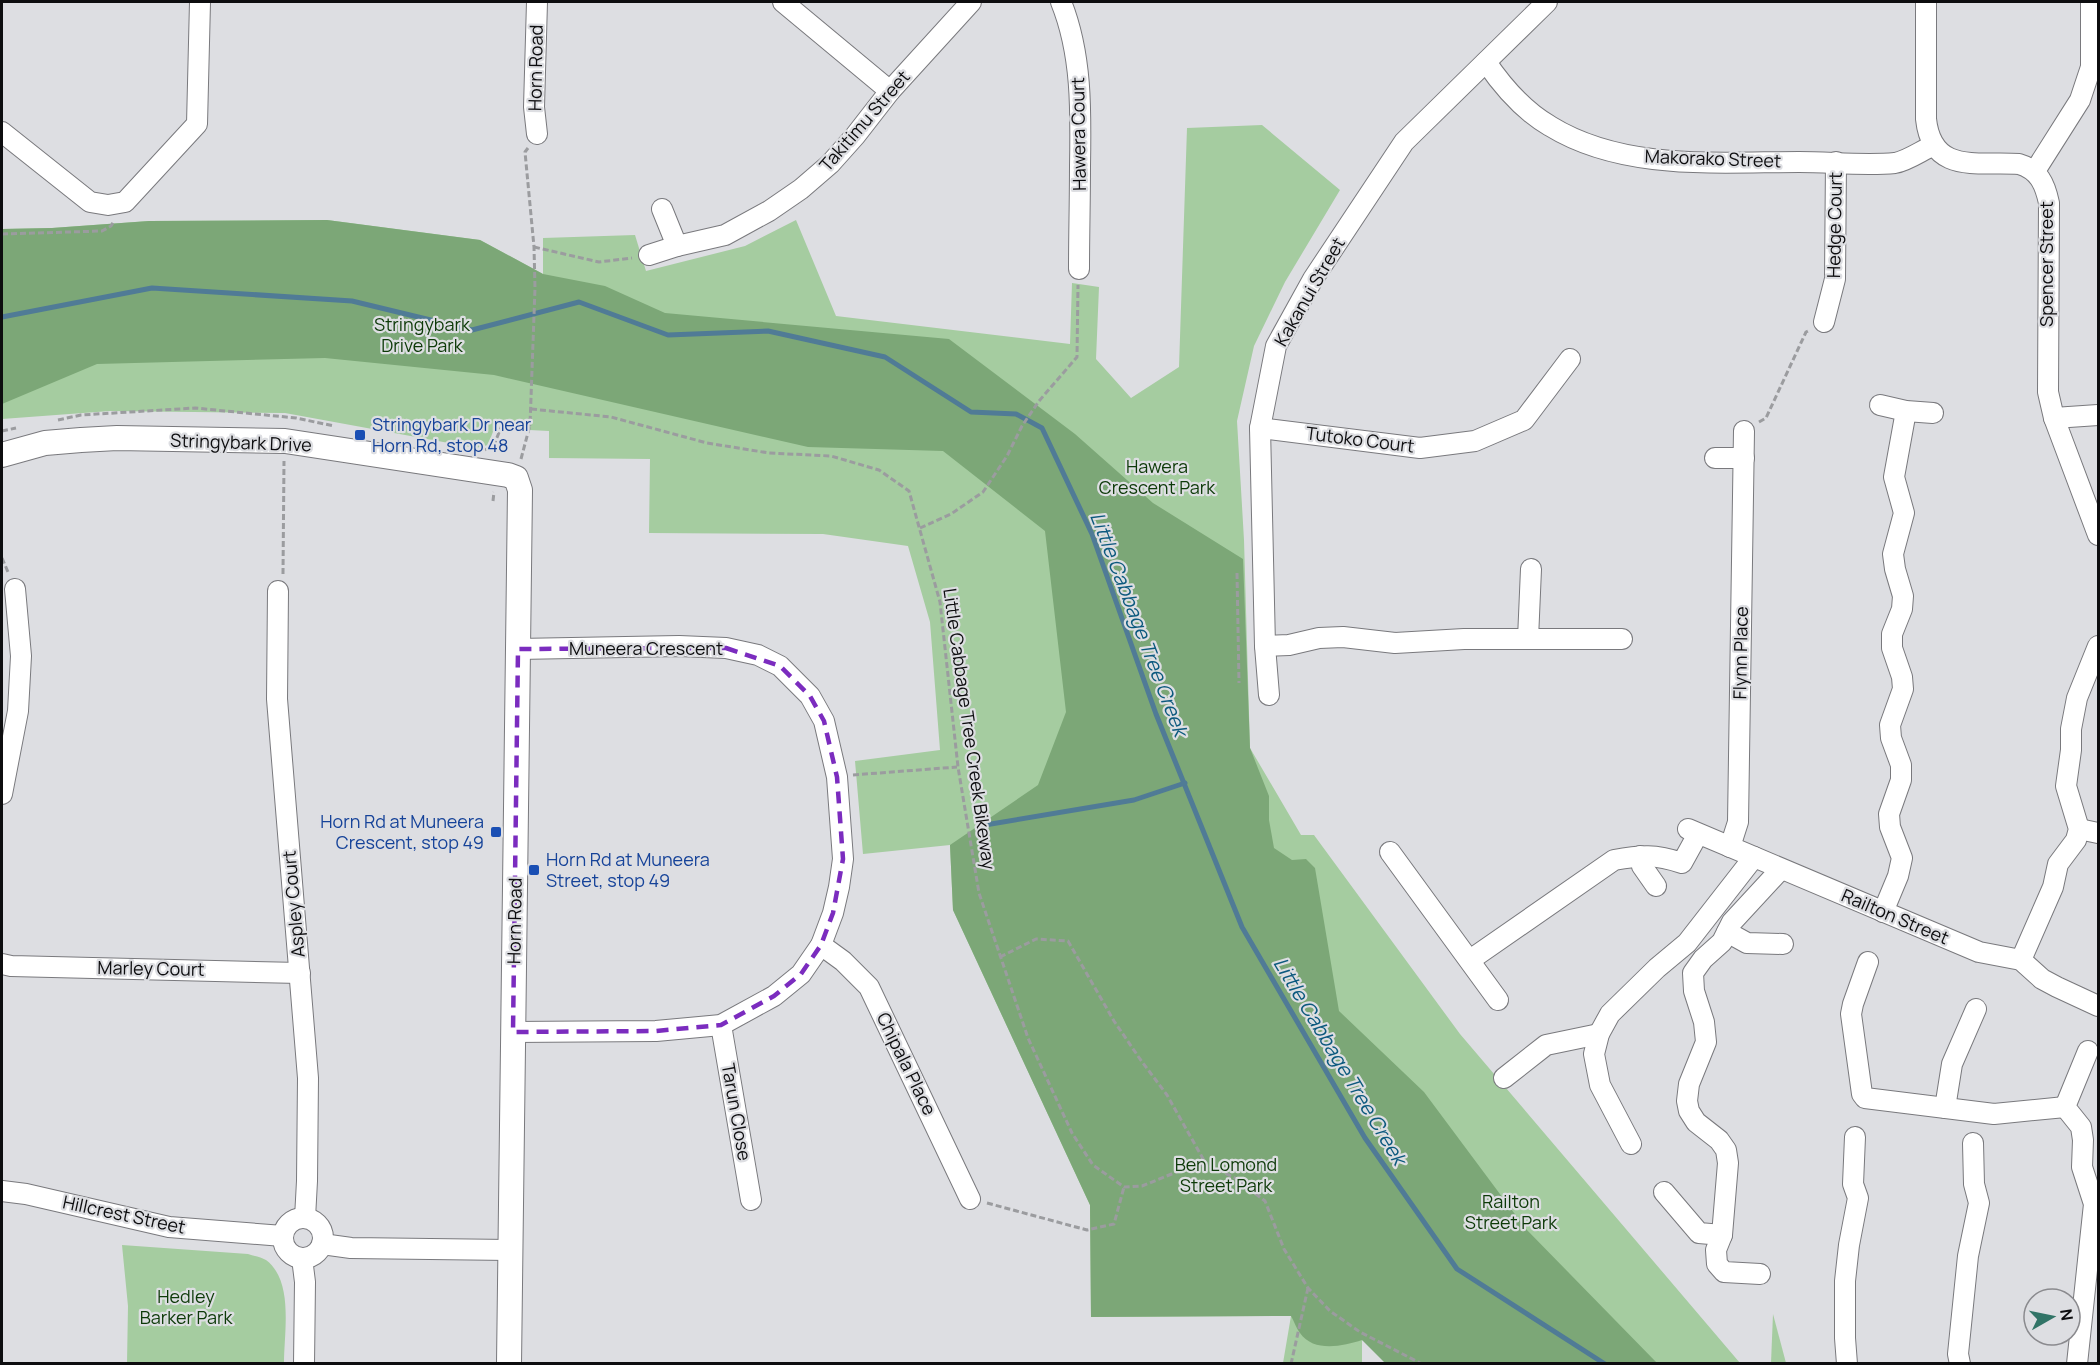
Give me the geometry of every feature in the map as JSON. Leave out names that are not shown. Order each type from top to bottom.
[{"type":"street","points":[[2,132],[90,202],[108,206],[125,202],[197,124],[200,2]]},
{"type":"street","name":"Horn Road","points":[[537,2],[534,107],[537,134]]},
{"type":"street","points":[[783,2],[890,91]]},
{"type":"street","name":"Takitimu Street","points":[[649,255],[725,235],[769,211],[793,194],[830,164],[890,91],[970,2]]},
{"type":"street","name":"Hawera Court","points":[[1061,2],[1069,21],[1078,65],[1081,134],[1079,269]]},
{"type":"street","name":"Kakanui Street","points":[[1269,695],[1265,646],[1260,428],[1276,346],[1313,279],[1404,142],[1547,2]]},
{"type":"street","points":[[1926,2],[1926,119],[1927,133],[1932,146],[1958,163],[2019,164],[2035,171],[2079,100],[2091,68],[2091,2]]},
{"type":"street","name":"Makorako Street","points":[[1486,62],[1521,104],[1550,126],[1584,142],[1618,153],[1655,159],[1699,162],[1898,163],[1932,146]]},
{"type":"street","name":"Hedge Court","points":[[1824,322],[1835,279],[1836,162]]},
{"type":"street","name":"Spencer Street","points":[[2035,171],[2046,185],[2049,203],[2048,392],[2054,418],[2098,533]]},
{"type":"street","points":[[662,209],[677,246]]},
{"type":"street","name":"Tutoko Court","points":[[1260,428],[1420,448],[1475,441],[1524,420],[1570,359]]},
{"type":"street","points":[[1880,405],[1906,411],[1934,413]]},
{"type":"street","points":[[1883,912],[1898,876],[1902,858],[1890,827],[1889,814],[1901,780],[1901,765],[1891,738],[1890,725],[1903,689],[1902,677],[1892,648],[1892,634],[1902,609],[1903,596],[1893,554],[1904,513],[1894,477],[1906,411]]},
{"type":"street","points":[[2054,418],[2098,415]]},
{"type":"street","name":"Flynn Place","points":[[1730,847],[1738,822],[1744,431]]},
{"type":"street","name":"Stringybark Drive","points":[[2,455],[45,443],[117,438],[285,441],[516,478]]},
{"type":"street","points":[[1715,458],[1744,458]]},
{"type":"street","name":"Horn Road","points":[[509,1364],[520,490],[516,478]]},
{"type":"street","points":[[1528,639],[1531,569]]},
{"type":"street","points":[[2,794],[18,711],[21,656],[15,589]]},
{"type":"street","name":"Aspley Court","points":[[278,591],[277,699],[308,1078],[307,1181],[304,1218]]},
{"type":"street","points":[[1265,646],[1343,637],[1395,643],[1464,639],[1622,639]]},
{"type":"street","name":"Muneera Crescent","points":[[513,1032],[656,1031],[721,1025],[774,996],[801,974],[821,945],[837,896],[843,859],[837,777],[824,721],[810,696],[780,666],[758,655],[726,648],[679,646],[518,649]]},
{"type":"street","points":[[2098,646],[2093,673],[2072,713],[2071,750],[2066,786],[2079,829],[2076,840],[2058,864],[2053,887],[2021,960],[2042,979],[2098,1006]]},
{"type":"street","points":[[2079,829],[2098,834]]},
{"type":"street","name":"Railton Street","points":[[1640,856],[1663,856],[1682,863],[1693,832],[1979,952],[2021,960]]},
{"type":"street","points":[[1390,852],[1498,1000]]},
{"type":"street","points":[[1470,960],[1614,860],[1640,856],[1642,866],[1656,886]]},
{"type":"street","points":[[1631,1144],[1600,1085],[1594,1054],[1599,1034],[1610,1014],[1657,968],[1687,943],[1754,857]]},
{"type":"street","points":[[1760,1274],[1724,1272],[1717,1264],[1716,1250],[1722,1235],[1728,1163],[1726,1149],[1719,1140],[1696,1122],[1689,1111],[1687,1101],[1689,1084],[1706,1042],[1704,1022],[1694,991],[1693,973],[1702,959],[1722,942],[1732,922],[1781,869]]},
{"type":"street","points":[[1727,932],[1747,943],[1783,944]]},
{"type":"street","name":"Chipala Place","points":[[821,945],[843,961],[869,987],[970,1199]]},
{"type":"street","points":[[1868,962],[1851,1014],[1862,1094],[1865,1098],[1994,1114],[2065,1107]]},
{"type":"street","name":"Marley Court","points":[[2,964],[300,973]]},
{"type":"street","points":[[1945,1108],[1952,1064],[1976,1009]]},
{"type":"street","name":"Tarun Close","points":[[721,1025],[752,1200]]},
{"type":"street","points":[[1504,1078],[1546,1045],[1599,1034]]},
{"type":"street","points":[[2065,1107],[2088,1052]]},
{"type":"street","points":[[2065,1107],[2081,1127],[2082,1167],[2094,1204],[2089,1333],[2077,1364]]},
{"type":"street","points":[[1847,1364],[1845,1281],[1858,1198],[1853,1185],[1855,1137]]},
{"type":"street","points":[[1960,1364],[1958,1354],[1968,1256],[1978,1203],[1974,1184],[1973,1143]]},
{"type":"street","name":"Hillcrest Street","points":[[2,1191],[26,1194],[169,1227],[283,1236]]},
{"type":"street","points":[[1664,1192],[1699,1233],[1722,1235]]},
{"type":"street","points":[[310,1219],[320,1226],[322,1244],[315,1254],[302,1258],[290,1254],[286,1249],[283,1236],[287,1225],[292,1221],[310,1219]]},
{"type":"street","points":[[322,1244],[351,1248],[509,1250]]},
{"type":"street","points":[[302,1258],[305,1282],[303,1364]]},
{"type":"path","points":[[537,134],[525,152],[534,247],[599,262],[649,255]]},
{"type":"path","points":[[2,234],[102,231],[111,226],[125,202]]},
{"type":"path","name":"Little Cabbage Tree Creek Bikeway","points":[[534,247],[531,409],[611,417],[707,443],[769,453],[831,456],[879,470],[909,490],[940,602],[958,767],[978,893],[1028,1038],[1072,1133],[1093,1166],[1124,1187]]},
{"type":"path","points":[[920,528],[951,514],[983,492],[1039,401],[1077,357],[1079,269]]},
{"type":"path","points":[[1744,431],[1766,418],[1806,332],[1824,322]]},
{"type":"path","points":[[516,478],[530,425]]},
{"type":"path","points":[[278,591],[284,570],[285,441]]},
{"type":"path","points":[[1237,573],[1239,684]]},
{"type":"path","points":[[837,777],[958,767]]},
{"type":"path","points":[[1000,957],[1036,939],[1068,941],[1114,1021],[1167,1095],[1206,1164],[1235,1178],[1265,1202],[1284,1249],[1308,1288],[1330,1311],[1360,1332],[1422,1364]]},
{"type":"path","points":[[970,1199],[1087,1230],[1114,1224],[1124,1187],[1142,1186],[1184,1169],[1206,1164]]},
{"type":"path","points":[[1291,1364],[1308,1288]]},
{"type":"highlighted area","points":[[726,648],[780,666],[810,696],[824,721],[837,777],[841,829],[843,859],[833,913],[821,945],[801,974],[774,996],[721,1025],[656,1031],[513,1032],[518,649]]},
{"type":"green space","points":[[1262,125],[1340,190],[1285,282],[1254,346],[1237,421],[1244,540],[1250,748],[1301,835],[1314,835],[1460,1034],[1740,1363],[1408,1363],[1362,1340],[1362,1363],[1283,1363],[1291,1316],[1091,1317],[1090,1205],[953,910],[950,845],[863,854],[855,761],[940,750],[930,622],[908,546],[823,534],[649,533],[650,459],[549,458],[549,431],[509,429],[508,419],[497,421],[488,445],[476,448],[285,413],[110,411],[2,419],[2,229],[149,221],[327,220],[480,240],[543,274],[543,238],[635,235],[646,271],[745,246],[796,220],[836,316],[1070,344],[1072,283],[1099,287],[1096,359],[1131,398],[1179,367],[1187,128]]},
{"type":"green space","points":[[327,220],[480,240],[543,274],[605,286],[665,313],[949,339],[1075,434],[1153,503],[1243,559],[1250,748],[1269,796],[1269,820],[1274,848],[1292,860],[1306,859],[1315,868],[1339,1011],[1424,1092],[1526,1229],[1657,1363],[1385,1363],[1362,1340],[1338,1346],[1321,1346],[1313,1343],[1300,1333],[1291,1316],[1091,1317],[1090,1205],[953,910],[950,845],[1038,785],[1066,712],[1045,531],[943,451],[808,447],[494,375],[325,358],[97,364],[2,404],[2,229],[149,221]]},
{"type":"green space","name":"Hedley Barker Park","points":[[122,1245],[248,1254],[266,1260],[275,1269],[284,1294],[286,1322],[284,1363],[127,1363],[128,1306]]},
{"type":"green space","points":[[1773,1314],[1786,1363],[1771,1363]]},
{"type":"waterway","name":"Little Cabbage Tree Creek","points":[[2,317],[152,288],[352,301],[472,330],[579,302],[668,335],[768,331],[885,357],[971,412],[1016,414],[1042,428],[1092,534],[1156,714],[1242,927],[1365,1138],[1457,1269],[1605,1364]]},
{"type":"waterway","points":[[979,826],[1134,800],[1185,783]]},
{"type":"place","name":"Stringybark Dr near Horn Rd, stop 48","points":[[360,435]]},
{"type":"place","name":"Horn Rd at Muneera Crescent, stop 49","points":[[496,832]]},
{"type":"place","name":"Horn Rd at Muneera Street, stop 49","points":[[534,870]]},
{"type":"park label","name":"Stringybark Drive Park","points":[[422,335]]},
{"type":"park label","name":"Hawera Crescent Park","points":[[1157,477]]},
{"type":"park label","name":"Ben Lomond Street Park","points":[[1226,1175]]},
{"type":"park label","name":"Railton Street Park","points":[[1511,1212]]}]
